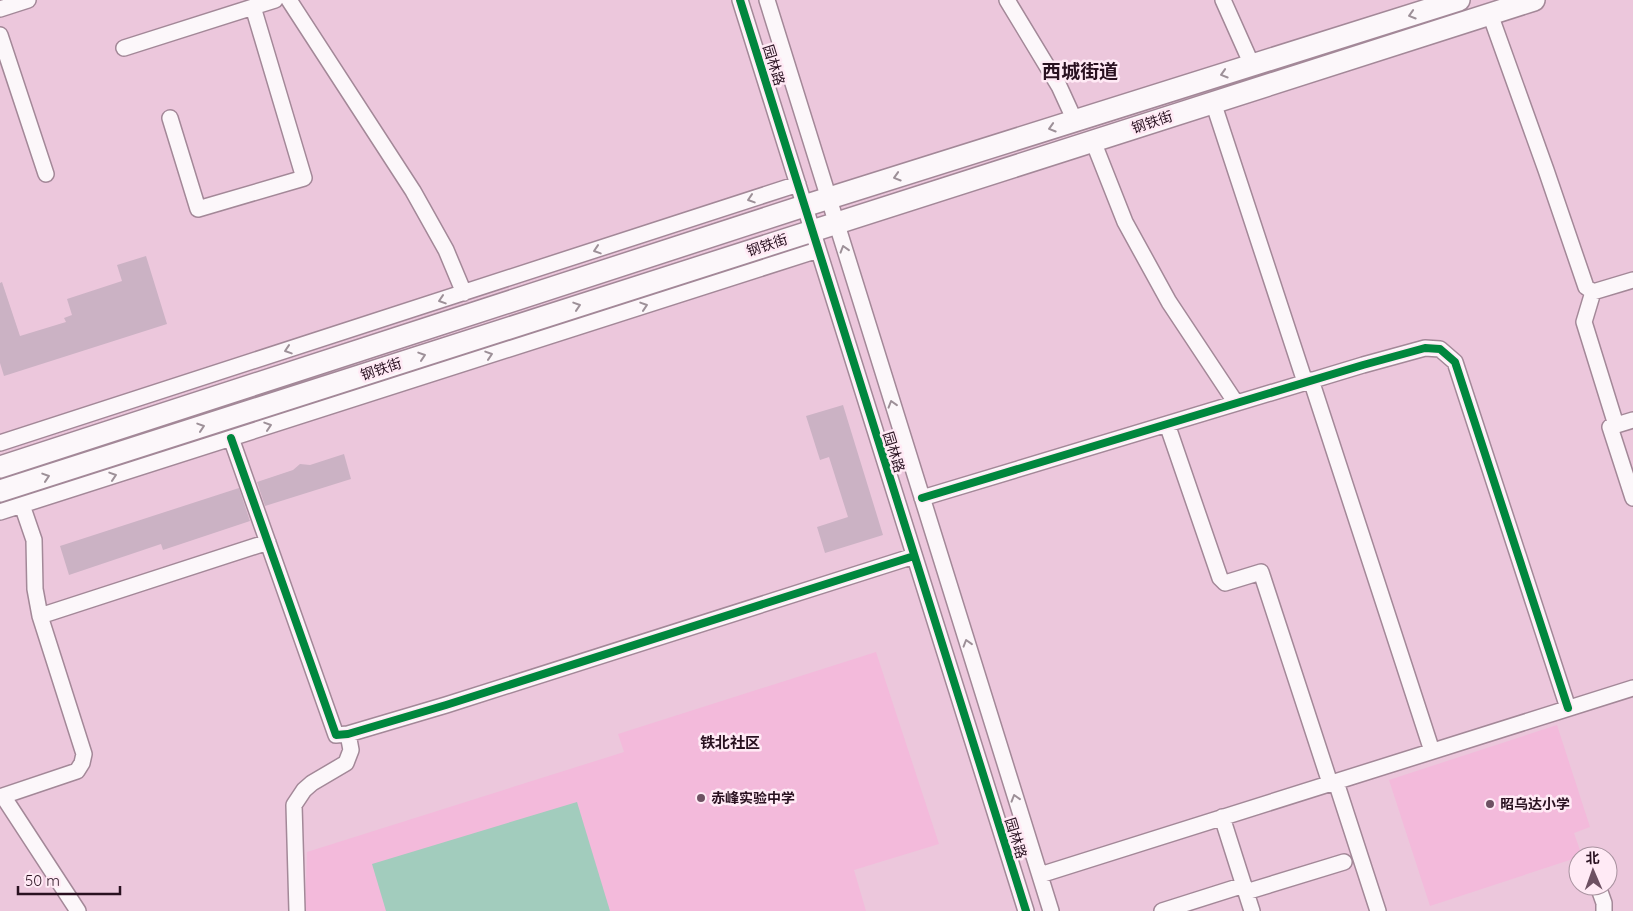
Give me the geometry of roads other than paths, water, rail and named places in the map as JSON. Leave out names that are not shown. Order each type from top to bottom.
[{"type":"highway","name":"钢铁街","points":[[1,462],[828,198],[1459,0]]},
{"type":"highway","name":"钢铁街","points":[[0,492],[815,240],[836,223],[1534,0]]},
{"type":"street","points":[[0,9],[28,0]]},
{"type":"street","points":[[124,48],[275,0]]},
{"type":"street","points":[[290,0],[413,191],[446,250],[464,293]]},
{"type":"street","name":"园林路","points":[[740,0],[1026,911]]},
{"type":"street","name":"园林路","points":[[767,0],[1051,911]]},
{"type":"street","points":[[1007,0],[1059,86],[1075,121]]},
{"type":"street","points":[[1223,0],[1252,65]]},
{"type":"street","points":[[170,118],[198,209],[304,178],[253,7]]},
{"type":"street","points":[[1490,14],[1586,287],[1593,292]]},
{"type":"street","points":[[0,35],[46,174]]},
{"type":"street","points":[[1213,102],[1432,751]]},
{"type":"street","points":[[1093,141],[1125,222],[1169,302],[1236,403]]},
{"type":"street","points":[[0,443],[798,184]]},
{"type":"street","points":[[0,512],[231,438],[815,240]]},
{"type":"street","points":[[1593,292],[1633,280]]},
{"type":"street","points":[[1593,292],[1584,322],[1616,425]]},
{"type":"street","points":[[922,498],[1308,381],[1424,348],[1440,349],[1455,362],[1568,708]]},
{"type":"street","points":[[1633,420],[1610,427],[1633,498]]},
{"type":"street","points":[[1167,424],[1220,578],[1225,583],[1261,572],[1378,911]]},
{"type":"street","points":[[231,438],[336,735],[348,734],[446,705],[914,556]]},
{"type":"street","points":[[22,505],[34,540],[35,589],[40,616],[84,754],[78,770],[1,796],[78,911]]},
{"type":"street","points":[[40,616],[268,542]]},
{"type":"street","points":[[1040,875],[1633,688]]},
{"type":"street","points":[[297,911],[294,805],[304,790],[312,783],[346,763],[351,750],[348,734]]},
{"type":"street","points":[[1222,817],[1252,911]]},
{"type":"street","points":[[1162,911],[1344,862]]},
{"type":"street","points":[[1602,896],[1604,911]]},
{"type":"place","name":"赤峰实验中学","points":[[701,798]]},
{"type":"place","name":"昭乌达小学","points":[[1490,804]]},
{"type":"district","name":"西城街道","points":[[1080,71]]},
{"type":"district","name":"铁北社区","points":[[730,743]]}]
